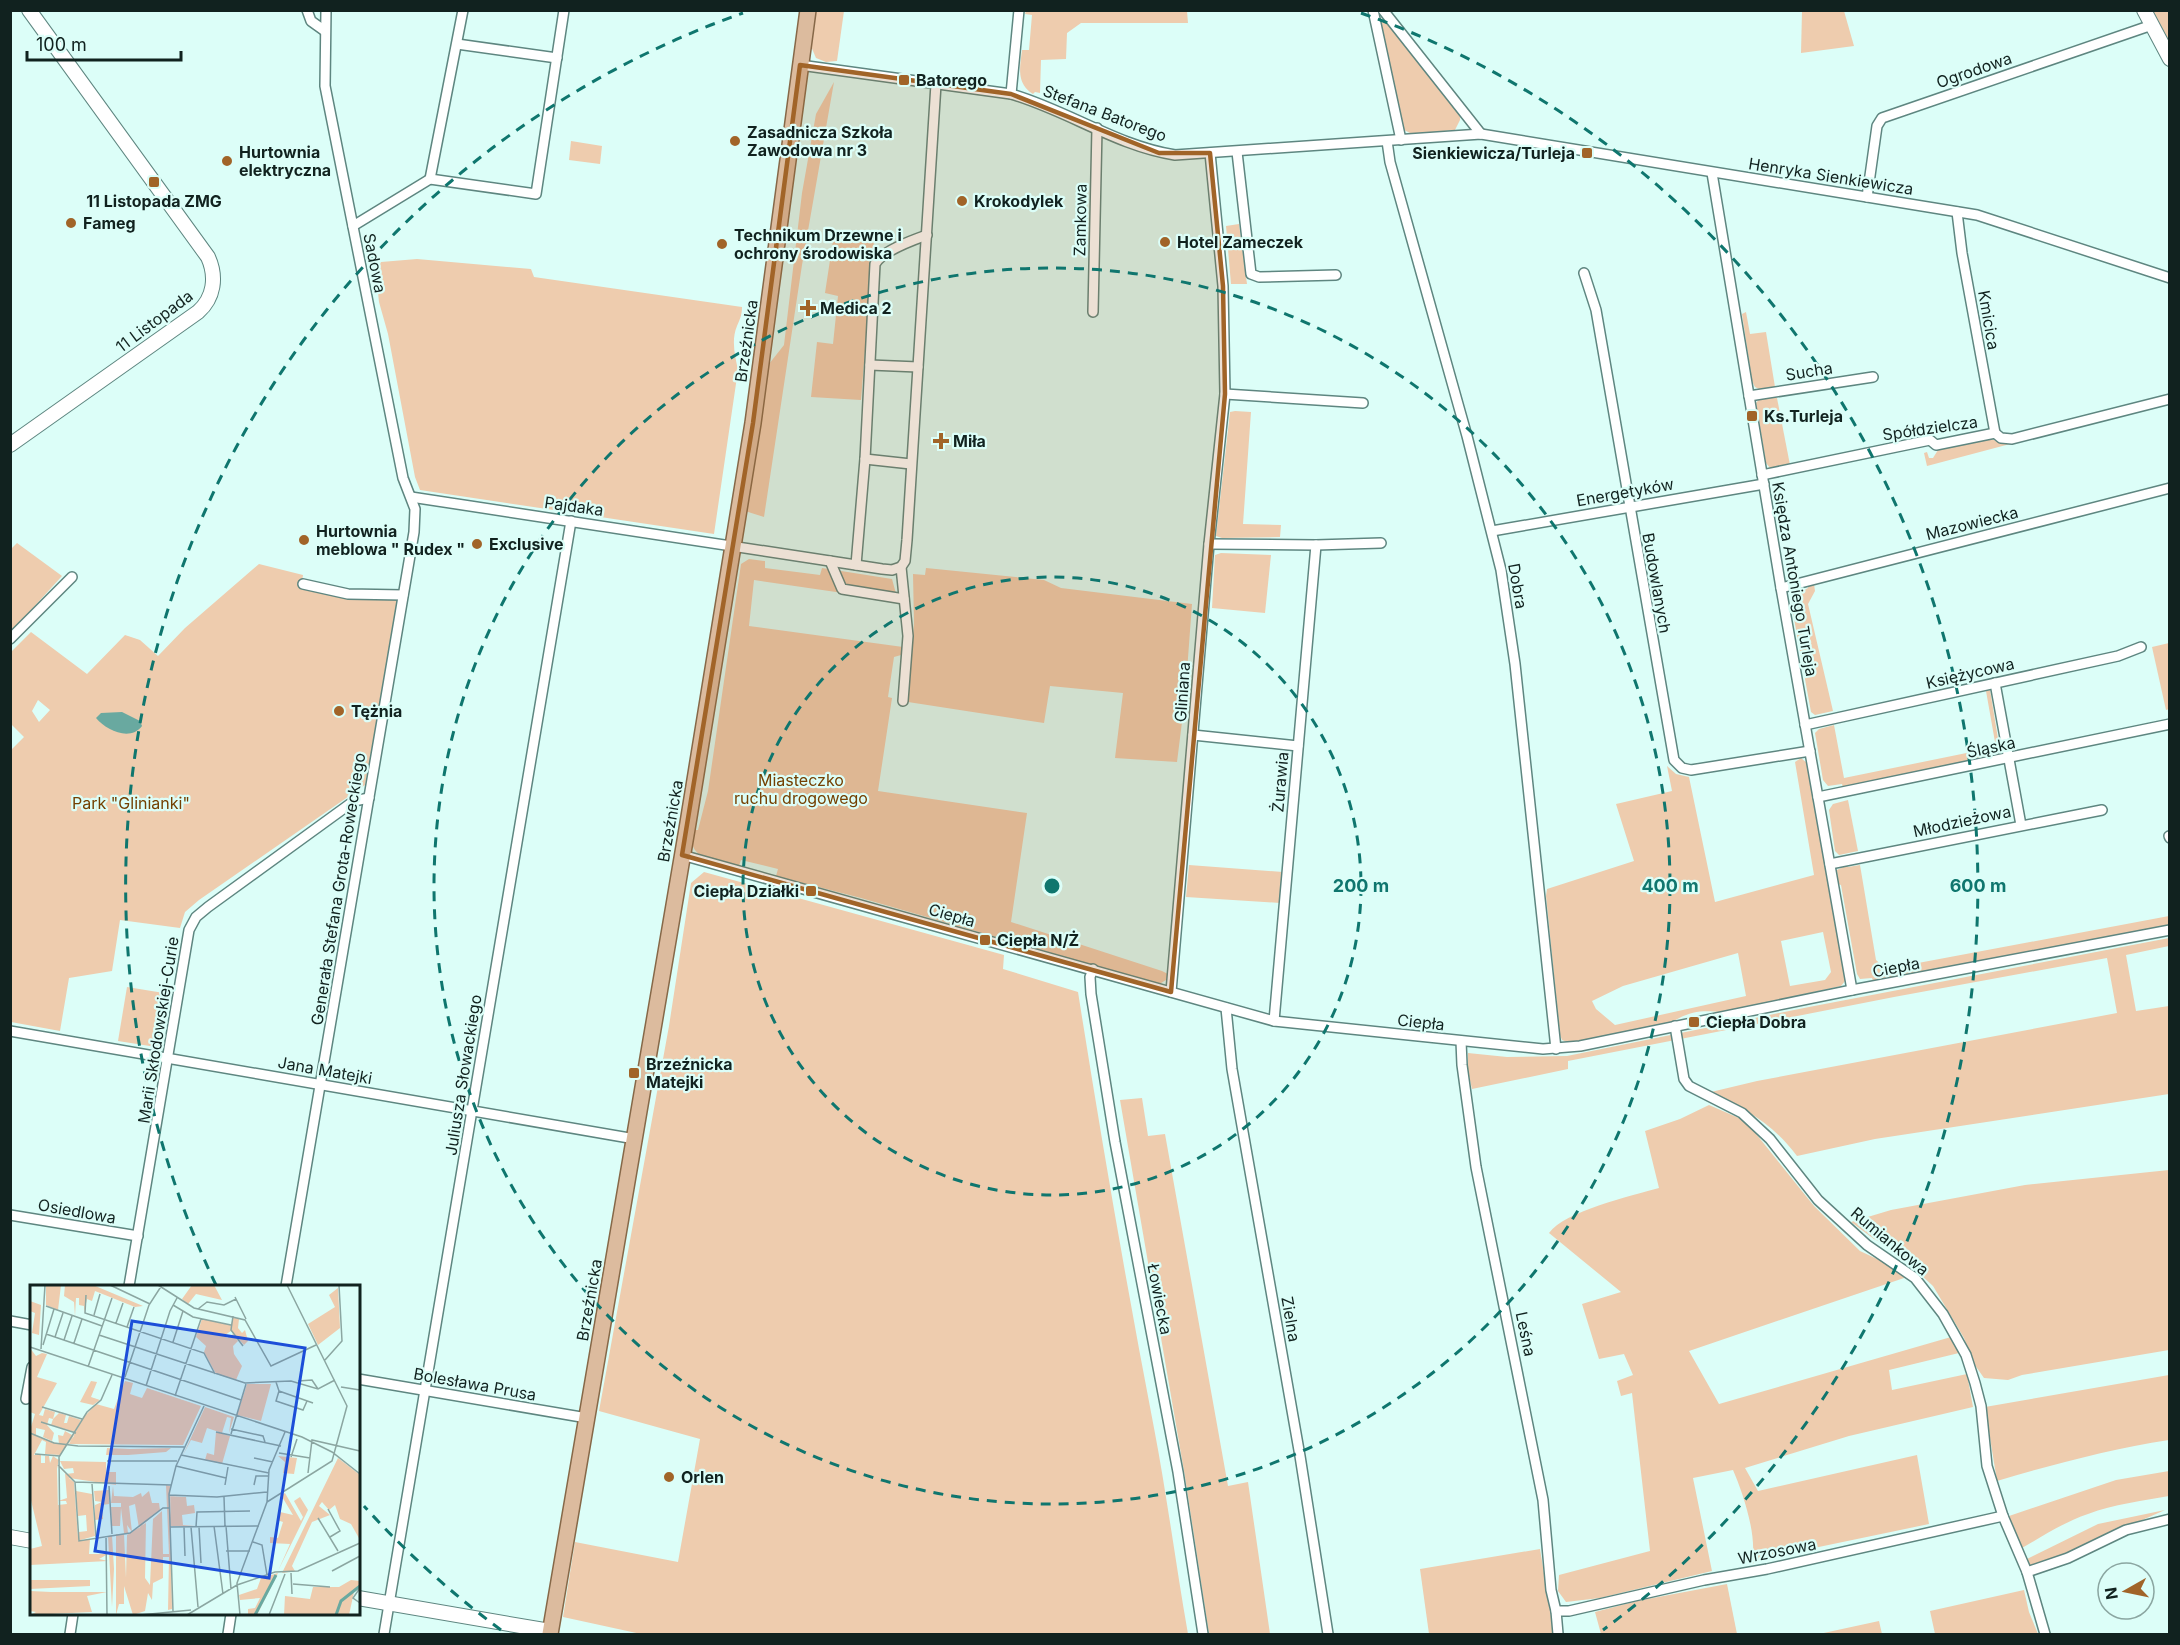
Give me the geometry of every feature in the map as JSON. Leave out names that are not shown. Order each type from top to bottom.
[{"type":"main road","name":"Brzeźnicka","points":[[550,1633],[635,1139],[756,400],[808,10]]},
{"type":"street","name":"11 Listopada","points":[[10,445],[198,312],[209,298],[213,278],[208,257],[29,10]]},
{"type":"street","points":[[307,10],[311,21],[325,31]]},
{"type":"street","name":"Sadowa","points":[[326,10],[325,86],[405,488],[411,497]]},
{"type":"street","points":[[430,179],[463,10]]},
{"type":"street","points":[[353,226],[430,179],[536,194],[564,10]]},
{"type":"street","points":[[1011,94],[1019,10]]},
{"type":"street","points":[[1373,10],[1401,140]]},
{"type":"street","points":[[1383,10],[1481,134]]},
{"type":"street","points":[[2144,10],[2169,59]]},
{"type":"street","name":"Ogrodowa","points":[[1867,197],[1877,126],[1882,118],[2152,25]]},
{"type":"street","points":[[457,44],[557,58]]},
{"type":"street","name":"Stefana Batorego","points":[[800,65],[1011,94],[1159,153],[1175,155],[1401,140]]},
{"type":"street","points":[[732,545],[892,570],[901,567],[905,561],[936,84]]},
{"type":"street","name":"Zamkowa","points":[[1093,312],[1097,128]]},
{"type":"street","name":"Henryka Sienkiewicza","points":[[1401,140],[1481,134],[1957,212],[1994,220],[2169,278]]},
{"type":"street","name":"Dobra","points":[[1387,141],[1390,162],[1492,531],[1505,595],[1515,664],[1556,1049]]},
{"type":"street","points":[[1237,152],[1251,274],[1259,277],[1336,275]]},
{"type":"street","name":"Gliniana","points":[[1171,992],[1209,544],[1225,394],[1223,286],[1210,153]]},
{"type":"street","name":"Księdza Antoniego Turleja","points":[[1712,173],[1781,588],[1852,990]]},
{"type":"street","name":"Kmicica","points":[[1957,212],[1962,253],[1995,433]]},
{"type":"street","points":[[856,565],[865,459],[876,261],[911,241],[927,235]]},
{"type":"street","name":"Budowlanych","points":[[1584,273],[1596,310],[1674,760],[1682,768],[1691,770],[1810,751]]},
{"type":"street","points":[[870,365],[918,367]]},
{"type":"street","name":"Sucha","points":[[1749,396],[1873,377]]},
{"type":"street","points":[[1225,394],[1363,403]]},
{"type":"street","name":"Spółdzielcza","points":[[1763,480],[1930,440],[1936,445],[1995,433],[2001,438],[2012,439],[2169,399]]},
{"type":"street","points":[[865,459],[911,464]]},
{"type":"street","name":"Energetyków","points":[[1492,531],[1763,480]]},
{"type":"street","name":"Mazowiecka","points":[[1781,588],[2169,488]]},
{"type":"street","name":"Pajdaka","points":[[411,497],[732,545]]},
{"type":"street","name":"Generała Stefana Grota-Roweckiego","points":[[286,1285],[414,532],[415,509],[411,497]]},
{"type":"street","name":"Juliusza Słowackiego","points":[[384,1635],[571,521]]},
{"type":"street","points":[[1209,544],[1381,543]]},
{"type":"street","name":"Żurawia","points":[[1274,1021],[1316,545]]},
{"type":"street","points":[[830,561],[842,589],[904,599]]},
{"type":"street","points":[[901,567],[908,636],[903,700]]},
{"type":"street","points":[[10,639],[72,577]]},
{"type":"street","points":[[303,584],[348,594],[404,595]]},
{"type":"street","name":"Księżycowa","points":[[1805,725],[2118,656],[2140,647]]},
{"type":"street","points":[[1995,682],[2021,825]]},
{"type":"street","name":"Śląska","points":[[1818,797],[2169,724]]},
{"type":"street","points":[[1193,735],[1298,746]]},
{"type":"street","name":"Marii Skłodowskiej-Curie","points":[[129,1285],[192,922],[208,907],[354,801],[369,798]]},
{"type":"street","name":"Młodzieżowa","points":[[1830,864],[2102,810]]},
{"type":"street","name":"Ciepła","points":[[682,855],[1274,1021],[1556,1049],[2169,930]]},
{"type":"street","name":"Łowiecka","points":[[1093,969],[1090,977],[1091,994],[1114,1142],[1172,1439],[1203,1635]]},
{"type":"street","name":"Zielna","points":[[1226,1008],[1232,1069],[1300,1456],[1328,1635]]},
{"type":"street","name":"Rumiankowa","points":[[1675,1026],[1684,1079],[1689,1086],[1742,1113],[1770,1139],[1818,1200],[1867,1245],[1915,1278],[1943,1314],[1966,1355],[1975,1383],[1981,1406],[1987,1466],[2003,1516],[2027,1572],[2045,1635]]},
{"type":"street","name":"Jana Matejki","points":[[10,1031],[635,1139]]},
{"type":"street","name":"Leśna","points":[[1461,1041],[1462,1065],[1476,1167],[1543,1500],[1551,1590],[1558,1635]]},
{"type":"street","name":"Osiedlowa","points":[[10,1215],[138,1236]]},
{"type":"street","points":[[10,1321],[30,1325]]},
{"type":"street","points":[[26,1399],[30,1378]]},
{"type":"street","name":"Bolesława Prusa","points":[[360,1379],[587,1418]]},
{"type":"street","name":"Wrzosowa","points":[[1556,1611],[1569,1611],[1704,1580],[1767,1569],[2003,1516]]},
{"type":"street","points":[[2027,1572],[2068,1558],[2126,1530],[2169,1519]]},
{"type":"street","points":[[10,1537],[30,1541]]},
{"type":"street","points":[[360,1598],[550,1633]]},
{"type":"street","points":[[70,1635],[73,1615]]},
{"type":"street","points":[[228,1635],[231,1615]]},
{"type":"highlighted area","points":[[800,65],[1011,94],[1159,153],[1210,153],[1223,286],[1225,394],[1171,992],[682,855],[753,423]]},
{"type":"green space","points":[[815,11],[844,11],[837,61],[826,62],[816,58],[810,44]]},
{"type":"green space","points":[[1026,11],[1187,11],[1188,23],[1081,23],[1067,33],[1066,59],[1041,60],[1040,93],[1033,94],[1024,85],[1020,75],[1022,50],[1029,50],[1032,15],[1025,14]]},
{"type":"green space","points":[[1802,11],[1844,11],[1854,46],[1801,53]]},
{"type":"green space","points":[[2153,11],[2169,11],[2169,41]]},
{"type":"green space","points":[[1380,18],[1385,20],[1460,115],[1455,130],[1412,134],[1404,130]]},
{"type":"green space","points":[[834,82],[802,265],[764,517],[745,511],[769,364],[784,345],[802,193],[816,114]]},
{"type":"green space","points":[[571,141],[602,146],[600,164],[569,160]]},
{"type":"green space","points":[[1239,224],[1247,284],[1231,284],[1226,226]]},
{"type":"green space","points":[[834,234],[874,239],[861,400],[811,397],[817,342],[833,344],[838,296],[825,293]]},
{"type":"green space","points":[[417,259],[531,269],[534,277],[742,307],[734,337],[738,370],[714,534],[420,490],[415,477],[388,334],[379,302],[376,274],[381,262]]},
{"type":"green space","points":[[1746,312],[1750,334],[1766,332],[1775,387],[1761,390],[1755,387],[1752,381],[1742,314]]},
{"type":"green space","points":[[1760,398],[1777,398],[1790,465],[1770,468],[1766,463],[1756,403]]},
{"type":"green space","points":[[1230,412],[1251,412],[1243,524],[1281,525],[1280,537],[1222,538],[1216,536]]},
{"type":"green space","points":[[1990,439],[2010,444],[1927,466],[1924,453],[1927,452],[1929,458],[1933,458],[1938,450]]},
{"type":"green space","points":[[17,543],[62,576],[11,632],[10,550]]},
{"type":"green space","points":[[1221,553],[1271,555],[1265,613],[1212,608],[1215,555]]},
{"type":"green space","name":"Miasteczko ruchu drogowego","points":[[749,559],[765,561],[765,568],[820,575],[822,568],[892,579],[898,601],[754,580],[749,626],[903,647],[901,655],[894,657],[888,697],[892,698],[878,791],[1027,813],[1011,922],[1162,971],[1168,974],[1166,980],[1156,983],[861,898],[776,876],[778,869],[741,860],[739,866],[700,855],[697,852],[692,844],[694,830],[698,830],[708,791],[741,564]]},
{"type":"green space","name":"Park \"Glinianki\"","points":[[259,564],[303,575],[301,589],[366,598],[400,597],[365,785],[199,900],[185,912],[180,928],[120,920],[112,971],[69,978],[60,1031],[11,1022],[10,751],[24,737],[11,724],[11,652],[31,632],[87,674],[125,635],[140,640],[158,656],[185,628]],"holes":[[[38,700],[50,710],[39,722],[32,711]]]},
{"type":"green space","points":[[926,568],[1044,580],[1061,588],[1192,604],[1185,698],[1177,762],[1115,758],[1123,693],[1050,686],[1044,723],[908,702],[914,623],[913,574],[925,575]]},
{"type":"green space","points":[[1814,584],[1815,591],[1808,604],[1833,711],[1815,715],[1811,712],[1791,602],[1793,596],[1808,588],[1808,585]]},
{"type":"green space","points":[[2169,643],[2169,709],[2166,710],[2152,647]]},
{"type":"green space","points":[[1990,690],[2000,751],[1995,757],[1843,788],[1842,784],[1828,786],[1823,780],[1815,733],[1819,729],[1834,725],[1844,778],[1991,748],[1995,742],[1986,691]]},
{"type":"green space","points":[[1801,758],[1807,763],[1845,977],[1841,986],[1721,1012],[1696,1012],[1674,1021],[1570,1043],[1562,1040],[1547,889],[1634,861],[1616,804],[1672,791],[1667,766],[1676,774],[1689,777],[1715,902],[1814,875],[1795,762]],"holes":[[[1823,932],[1831,972],[1825,980],[1790,986],[1781,941]],[[1738,953],[1746,996],[1615,1025],[1596,1009],[1592,1001],[1623,986]]]},
{"type":"green space","points":[[1848,800],[1858,851],[1839,855],[1835,851],[1829,810],[1833,804]]},
{"type":"green space","points":[[1189,865],[1283,872],[1280,903],[1186,897]]},
{"type":"green space","points":[[1847,865],[1848,867],[1860,865],[1876,960],[1886,969],[2169,916],[2169,925],[1873,981],[1872,978],[1860,979],[1857,974],[1841,885],[1838,884],[1837,870]]},
{"type":"green space","points":[[704,872],[1004,955],[1003,969],[1078,992],[1188,1634],[641,1634],[563,1617],[575,1542],[678,1562],[700,1439],[599,1411],[669,1026],[691,883]]},
{"type":"green space","points":[[2169,938],[2169,946],[2126,955],[2136,1011],[2169,1006],[2169,1094],[1875,1139],[1797,1156],[1758,1118],[1711,1092],[1757,1081],[2117,1013],[2107,958],[1568,1061],[1568,1069],[1472,1089],[1468,1072],[1468,1053],[1507,1057],[1567,1056]]},
{"type":"green space","points":[[127,987],[170,994],[161,1044],[156,1047],[118,1041]]},
{"type":"green space","points":[[1142,1098],[1148,1136],[1165,1134],[1228,1486],[1248,1482],[1270,1634],[1209,1634],[1185,1477],[1120,1100]]},
{"type":"green space","points":[[1709,1105],[1739,1118],[1753,1130],[1814,1206],[1860,1251],[1892,1266],[1907,1277],[1689,1351],[1719,1404],[1951,1337],[1959,1353],[1889,1370],[1892,1390],[1967,1374],[1973,1407],[1849,1436],[1745,1468],[1758,1491],[1917,1455],[1929,1524],[1771,1557],[1751,1564],[1753,1542],[1751,1530],[1733,1470],[1693,1478],[1712,1571],[1600,1598],[1566,1602],[1558,1591],[1559,1575],[1650,1551],[1632,1393],[1621,1396],[1617,1381],[1633,1375],[1624,1354],[1599,1359],[1582,1304],[1621,1292],[1549,1233],[1557,1225],[1583,1211],[1659,1188],[1645,1131],[1680,1119]]},
{"type":"green space","points":[[2169,1170],[2169,1350],[2022,1375],[2008,1380],[1984,1378],[1972,1361],[1964,1338],[1933,1286],[1894,1250],[1851,1222],[1891,1210],[2025,1185]]},
{"type":"green space","points":[[2169,1375],[2169,1440],[2083,1458],[1997,1481],[1985,1407]]},
{"type":"green space","points":[[2169,1471],[2169,1496],[2118,1505],[2079,1517],[2022,1548],[2009,1516],[2116,1480]]},
{"type":"green space","points":[[2165,1510],[2056,1558],[2030,1566],[2027,1559],[2098,1524]]},
{"type":"green space","points":[[1540,1549],[1554,1634],[1429,1634],[1420,1569]]},
{"type":"green space","points":[[1727,1584],[1737,1634],[1601,1634],[1595,1612],[1637,1601]]},
{"type":"green space","points":[[2024,1590],[2029,1612],[2038,1634],[1935,1634],[1930,1611]]},
{"type":"green space","points":[[1879,1621],[1882,1634],[1819,1634]]},
{"type":"water","points":[[122,712],[140,721],[142,726],[137,731],[125,734],[106,727],[96,718],[101,713]]},
{"type":"place","name":"Batorego","points":[[904,80]]},
{"type":"place","name":"Zasadnicza Szkoła Zawodowa nr 3","points":[[735,141]]},
{"type":"place","name":"Sienkiewicza/Turleja","points":[[1587,153]]},
{"type":"place","name":"Hurtownia elektryczna","points":[[227,161]]},
{"type":"place","name":"11 Listopada ZMG","points":[[154,182]]},
{"type":"place","name":"Krokodylek","points":[[962,201]]},
{"type":"place","name":"Fameg","points":[[71,223]]},
{"type":"place","name":"Hotel Zameczek","points":[[1165,242]]},
{"type":"place","name":"Technikum Drzewne i ochrony środowiska","points":[[722,244]]},
{"type":"place","name":"Medica 2","points":[[808,308]]},
{"type":"place","name":"Ks.Turleja","points":[[1752,416]]},
{"type":"place","name":"Miła","points":[[941,441]]},
{"type":"place","name":"Hurtownia meblowa \" Rudex \"","points":[[304,540]]},
{"type":"place","name":"Exclusive","points":[[477,544]]},
{"type":"place","name":"Tężnia","points":[[339,711]]},
{"type":"place","name":"Ciepła Działki","points":[[811,891]]},
{"type":"place","name":"Ciepła N/Ż","points":[[985,940]]},
{"type":"place","name":"Ciepła Dobra","points":[[1694,1022]]},
{"type":"place","name":"Brzeźnicka Matejki","points":[[634,1073]]},
{"type":"place","name":"Orlen","points":[[669,1477]]}]
